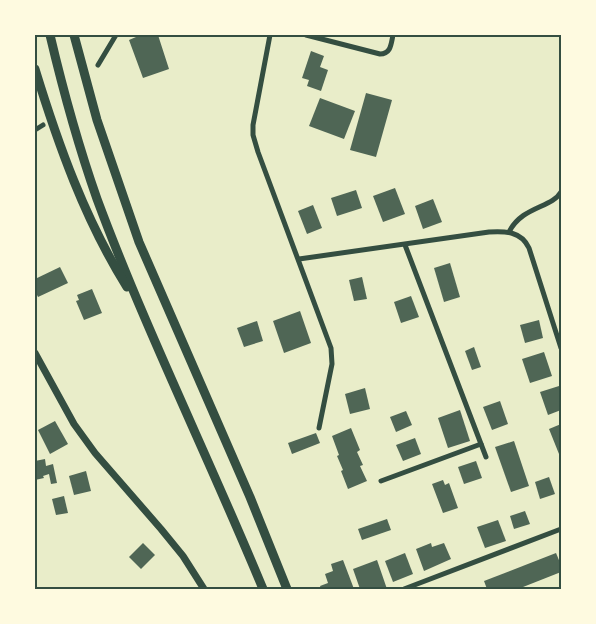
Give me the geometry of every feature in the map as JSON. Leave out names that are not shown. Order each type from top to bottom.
[{"type":"highway","points":[[50,35],[64,95],[97,198],[139,306],[263,589]]},
{"type":"highway","points":[[74,35],[96,120],[138,242],[250,497],[287,589]]},
{"type":"highway","points":[[35,69],[52,123],[94,228],[106,252],[139,306]]},
{"type":"main road","points":[[35,353],[74,424],[95,453],[161,528],[183,556],[204,589]]},
{"type":"street","points":[[98,66],[116,35]]},
{"type":"street","points":[[270,35],[253,135],[332,354],[332,364],[319,428]]},
{"type":"street","points":[[306,35],[383,54],[389,51],[393,35]]},
{"type":"street","points":[[35,130],[42,125]]},
{"type":"street","points":[[509,232],[519,218],[555,198],[561,192]]},
{"type":"street","points":[[299,259],[489,232],[509,232],[522,238],[529,248],[561,348]]},
{"type":"street","points":[[405,245],[486,457]]},
{"type":"street","points":[[381,481],[481,444]]},
{"type":"street","points":[[404,589],[561,529]]},
{"type":"building","points":[[136,35],[158,35],[169,69],[143,78],[129,40],[136,37]]},
{"type":"building","points":[[311,51],[324,56],[320,67],[328,70],[321,91],[307,86],[309,80],[302,78]]},
{"type":"building","points":[[366,93],[392,100],[376,157],[350,150]]},
{"type":"building","points":[[320,98],[355,111],[344,139],[309,126]]},
{"type":"building","points":[[395,188],[405,214],[383,222],[373,196]]},
{"type":"building","points":[[356,190],[362,208],[337,216],[331,198]]},
{"type":"building","points":[[433,199],[442,222],[423,229],[415,206]]},
{"type":"building","points":[[313,205],[322,228],[307,234],[298,211]]},
{"type":"building","points":[[450,263],[460,297],[444,302],[434,268]]},
{"type":"building","points":[[60,267],[68,283],[38,297],[35,291],[35,279]]},
{"type":"building","points":[[362,277],[367,299],[354,301],[349,280]]},
{"type":"building","points":[[92,289],[102,313],[84,320],[76,301],[79,300],[77,295]]},
{"type":"building","points":[[411,296],[419,317],[401,323],[394,302]]},
{"type":"building","points":[[300,311],[311,343],[284,353],[273,321]]},
{"type":"building","points":[[539,320],[543,338],[525,343],[520,325]]},
{"type":"building","points":[[257,321],[263,341],[244,347],[237,328]]},
{"type":"building","points":[[474,347],[481,367],[472,370],[465,351]]},
{"type":"building","points":[[544,352],[552,376],[530,383],[522,359]]},
{"type":"building","points":[[559,386],[561,410],[548,415],[540,392]]},
{"type":"building","points":[[365,388],[370,409],[350,414],[345,394]]},
{"type":"building","points":[[500,401],[508,424],[492,430],[483,407]]},
{"type":"building","points":[[460,410],[470,441],[448,448],[438,418]]},
{"type":"building","points":[[406,411],[412,425],[396,432],[390,417]]},
{"type":"building","points":[[55,421],[68,444],[50,454],[38,430]]},
{"type":"building","points":[[561,424],[561,459],[549,429]]},
{"type":"building","points":[[351,428],[360,450],[357,452],[363,465],[360,466],[367,481],[348,489],[332,436]]},
{"type":"building","points":[[316,433],[320,443],[292,454],[288,443]]},
{"type":"building","points":[[415,438],[421,454],[403,461],[396,445]]},
{"type":"building","points":[[514,441],[529,486],[511,492],[495,447]]},
{"type":"building","points":[[45,459],[46,466],[53,464],[57,483],[51,484],[49,474],[43,476],[44,478],[35,480],[35,461]]},
{"type":"building","points":[[476,461],[482,478],[464,484],[458,467]]},
{"type":"building","points":[[86,471],[91,491],[74,495],[69,476]]},
{"type":"building","points":[[549,477],[555,494],[540,499],[535,482]]},
{"type":"building","points":[[443,480],[445,485],[449,483],[458,508],[443,513],[432,484]]},
{"type":"building","points":[[64,496],[68,513],[56,515],[52,499]]},
{"type":"building","points":[[525,511],[530,524],[514,529],[510,516]]},
{"type":"building","points":[[387,519],[391,530],[362,540],[358,529]]},
{"type":"building","points":[[498,520],[506,541],[485,548],[477,527]]},
{"type":"building","points":[[143,543],[155,555],[141,569],[129,557]]},
{"type":"building","points":[[431,543],[432,547],[444,543],[451,559],[424,571],[416,549]]},
{"type":"building","points":[[405,553],[413,574],[393,582],[385,561]]},
{"type":"building","points":[[556,553],[561,565],[561,572],[518,589],[487,589],[484,581]]},
{"type":"building","points":[[343,560],[354,589],[321,589],[320,586],[328,583],[325,574],[333,571],[331,564]]},
{"type":"building","points":[[377,560],[387,589],[360,589],[353,569]]}]
